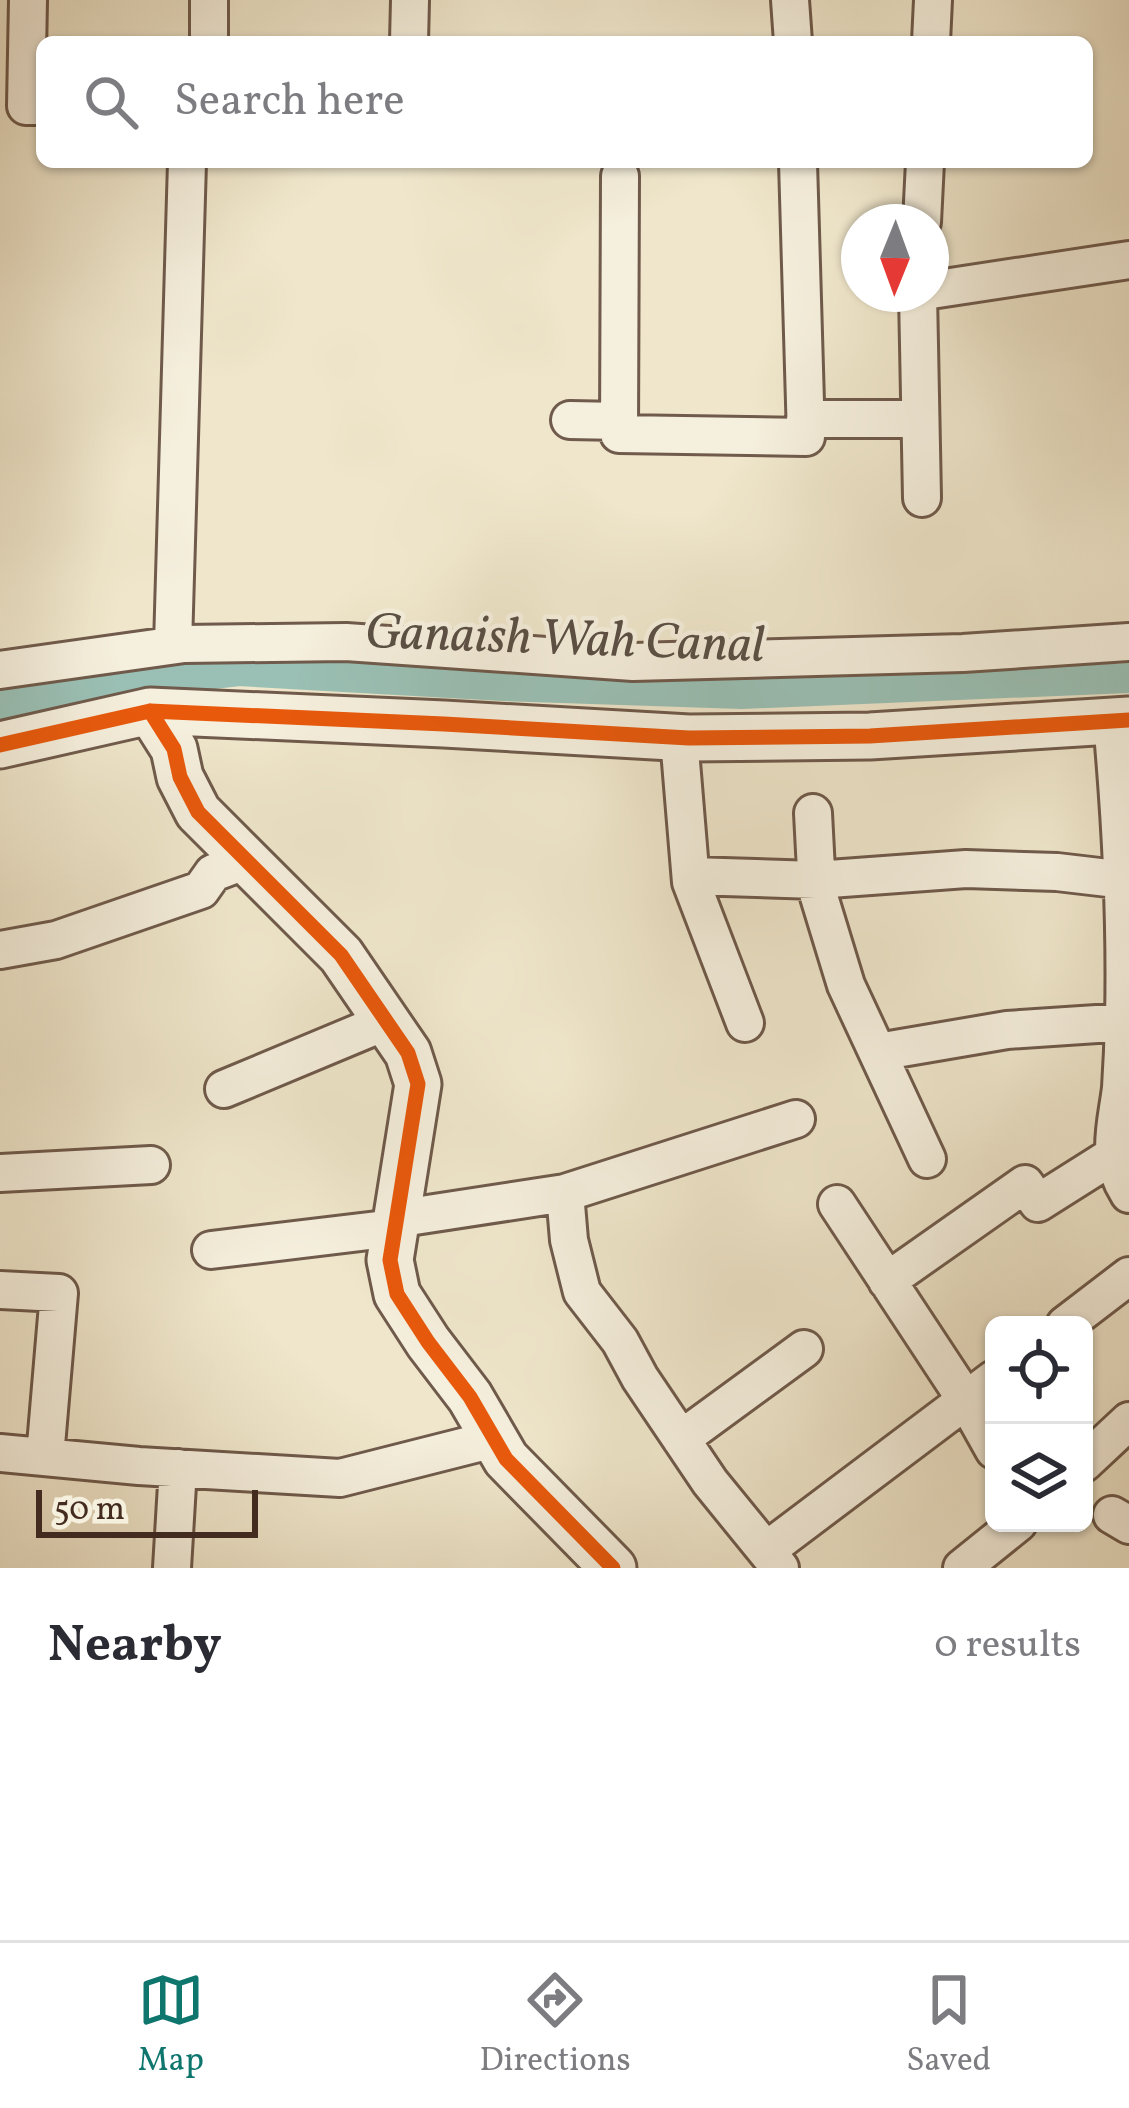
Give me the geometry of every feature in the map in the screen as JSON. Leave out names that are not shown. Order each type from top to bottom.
[{"type":"street","points":[[28,0],[13,68],[26,106],[36,106]]},
{"type":"street","points":[[209,0],[209,36]]},
{"type":"street","points":[[409,36],[410,0]]},
{"type":"street","points":[[790,0],[793,36]]},
{"type":"street","points":[[931,36],[933,0]]},
{"type":"street","points":[[173,645],[187,168]]},
{"type":"street","points":[[620,176],[619,434],[806,437],[798,168]]},
{"type":"street","points":[[923,204],[925,168]]},
{"type":"street","points":[[949,287],[1129,260]]},
{"type":"street","points":[[918,312],[922,498]]},
{"type":"street","points":[[805,419],[919,419]]},
{"type":"street","points":[[570,420],[619,421]]},
{"type":"street","points":[[0,670],[173,645],[346,642],[633,662],[1129,642]]},
{"type":"street","points":[[150,711],[174,749],[180,777],[198,812],[340,955],[409,1053],[418,1084],[390,1261],[397,1294],[470,1397],[506,1459],[613,1568]]},
{"type":"street","points":[[0,745],[150,711],[679,737],[870,736],[1120,721],[1127,1022],[1126,1072],[1114,1125],[1114,1155],[1129,1194]]},
{"type":"street","points":[[679,737],[691,876],[745,1023]]},
{"type":"street","points":[[813,813],[817,890],[846,985],[927,1159]]},
{"type":"street","points":[[0,950],[56,940],[201,890],[213,873],[247,860]]},
{"type":"street","points":[[691,876],[816,880],[966,868],[1125,880]]},
{"type":"street","points":[[224,1088],[387,1021]]},
{"type":"street","points":[[878,1052],[1006,1030],[1127,1022]]},
{"type":"street","points":[[211,1250],[565,1193],[796,1119]]},
{"type":"street","points":[[887,1280],[1024,1184],[1038,1203],[1114,1155]]},
{"type":"street","points":[[0,1173],[151,1165]]},
{"type":"street","points":[[565,1193],[569,1240],[582,1292],[620,1341],[710,1482],[773,1559],[980,1389]]},
{"type":"street","points":[[837,1204],[887,1280],[980,1389],[988,1424]]},
{"type":"street","points":[[1077,1316],[1129,1276]]},
{"type":"street","points":[[0,1290],[58,1293],[45,1457]]},
{"type":"street","points":[[681,1439],[804,1349]]},
{"type":"street","points":[[1093,1455],[1129,1421]]},
{"type":"street","points":[[0,1453],[340,1478],[494,1439]]},
{"type":"street","points":[[172,1568],[178,1468]]},
{"type":"street","points":[[962,1568],[1007,1532]]},
{"type":"waterway","name":"Ganaish Wah Canal","points":[[0,704],[56,692],[239,671],[742,694],[1129,678]]},
{"type":"cycle path","points":[[150,711],[174,749],[180,777],[198,812],[341,955],[408,1053],[418,1084],[390,1260],[397,1294],[470,1397],[506,1459],[613,1568]]},
{"type":"cycle path","points":[[0,745],[150,711],[689,738],[870,736],[1129,720]]}]
